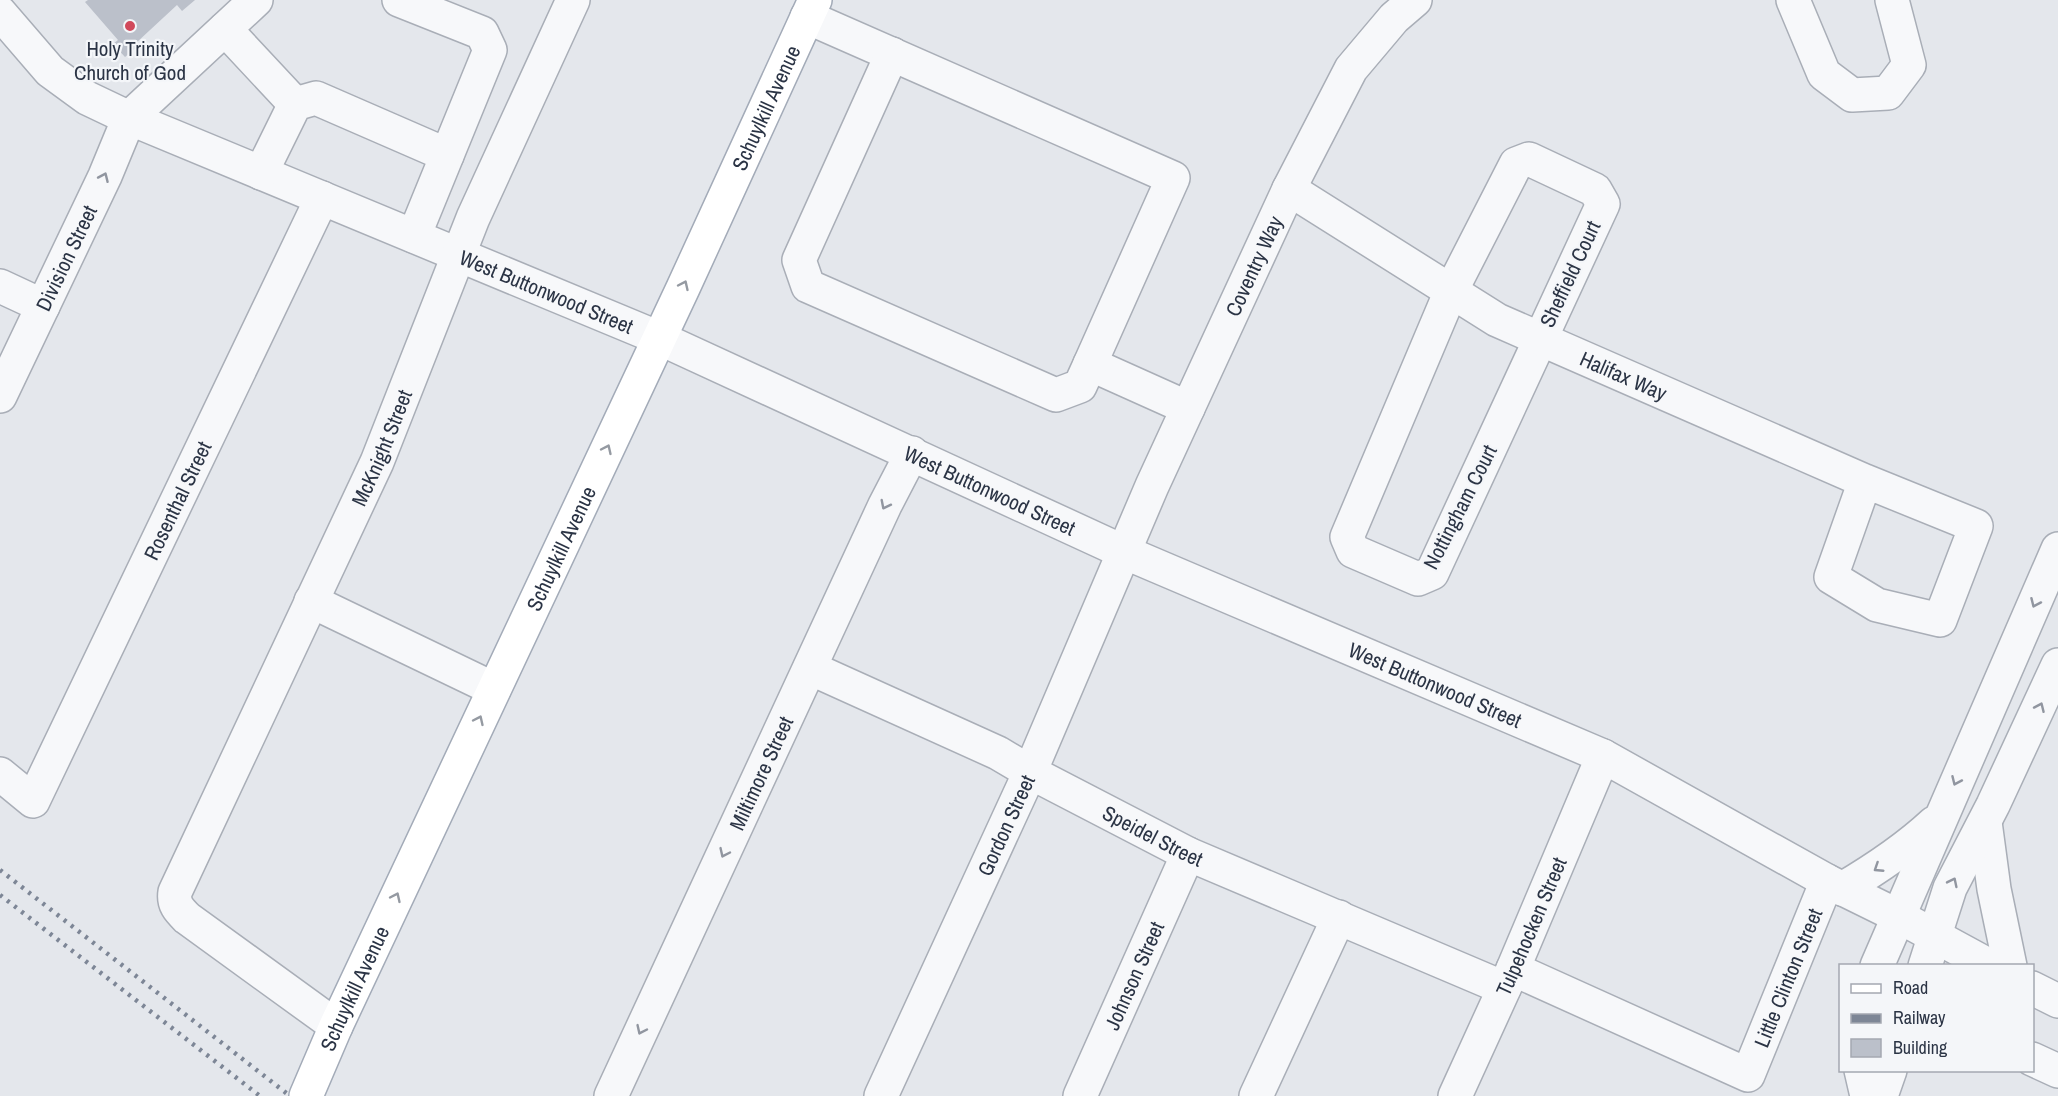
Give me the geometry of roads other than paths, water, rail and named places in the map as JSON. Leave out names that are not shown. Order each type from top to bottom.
[{"type":"main road","name":"Schuylkill Avenue","points":[[306,1096],[336,1026],[811,9]]},
{"type":"street","points":[[129,117],[256,0]]},
{"type":"street","points":[[399,0],[482,33],[490,50],[414,236]]},
{"type":"street","name":"McKnight Street","points":[[336,1026],[186,918],[177,908],[174,899],[175,892],[376,462],[473,218],[573,0]]},
{"type":"street","name":"Coventry Way","points":[[1124,552],[1289,189],[1351,69],[1394,18],[1415,0]]},
{"type":"street","points":[[1793,0],[1824,74],[1852,95],[1888,93],[1909,65],[1892,0]]},
{"type":"street","points":[[811,9],[892,54],[1173,178],[1080,386],[1056,395],[808,286],[799,260],[892,54]]},
{"type":"street","name":"West Buttonwood Street","points":[[0,13],[50,71],[87,98],[261,173],[659,338],[1124,552],[1603,756],[1835,885],[1898,916],[1930,951],[1981,964]]},
{"type":"street","points":[[225,29],[294,104]]},
{"type":"street","points":[[261,173],[294,104],[316,98],[447,155]]},
{"type":"street","name":"Division Street","points":[[0,396],[105,176],[129,117]]},
{"type":"street","name":"Sheffield Court","points":[[1451,291],[1516,164],[1529,159],[1595,190],[1603,204],[1541,338]]},
{"type":"street","name":"Halifax Way","points":[[1289,189],[1497,320],[1865,481],[1976,526],[1940,620],[1877,605],[1831,577],[1865,481]]},
{"type":"street","name":"Rosenthal Street","points":[[0,774],[33,801],[322,198]]},
{"type":"street","points":[[0,286],[43,306]]},
{"type":"street","name":"Nottingham Court","points":[[1451,291],[1347,537],[1353,551],[1418,579],[1432,573],[1541,338]]},
{"type":"street","points":[[1090,364],[1188,408]]},
{"type":"street","name":"Miltimore Street","points":[[610,1096],[885,505],[912,453]]},
{"type":"street","points":[[1878,964],[2058,549]]},
{"type":"street","name":"Gordon Street","points":[[881,1096],[1030,772],[1124,552]]},
{"type":"street","points":[[311,601],[494,689]]},
{"type":"street","points":[[1930,951],[1950,888],[1985,822],[2058,665]]},
{"type":"street","name":"Speidel Street","points":[[810,668],[998,753],[1188,854],[1339,917],[1508,979],[1748,1075]]},
{"type":"street","name":"Tulpehocken Street","points":[[1455,1096],[1508,979],[1603,756]]},
{"type":"street","points":[[1835,885],[1879,868],[1940,818]]},
{"type":"street","points":[[1985,822],[1994,889],[2010,964]]},
{"type":"street","name":"Johnson Street","points":[[1080,1096],[1188,854]]},
{"type":"street","name":"Little Clinton Street","points":[[1748,1075],[1835,885]]},
{"type":"street","points":[[1256,1096],[1339,917]]},
{"type":"street","points":[[2034,989],[2058,1001]]},
{"type":"street","points":[[2034,1060],[2058,1071]]},
{"type":"street","points":[[1861,1072],[1867,1096]]},
{"type":"street","points":[[1881,1096],[1890,1072]]},
{"type":"railway","points":[[0,870],[290,1096]]},
{"type":"railway","points":[[0,895],[260,1096]]},
{"type":"place","name":"Holy Trinity Church of God","points":[[130,26]]}]
